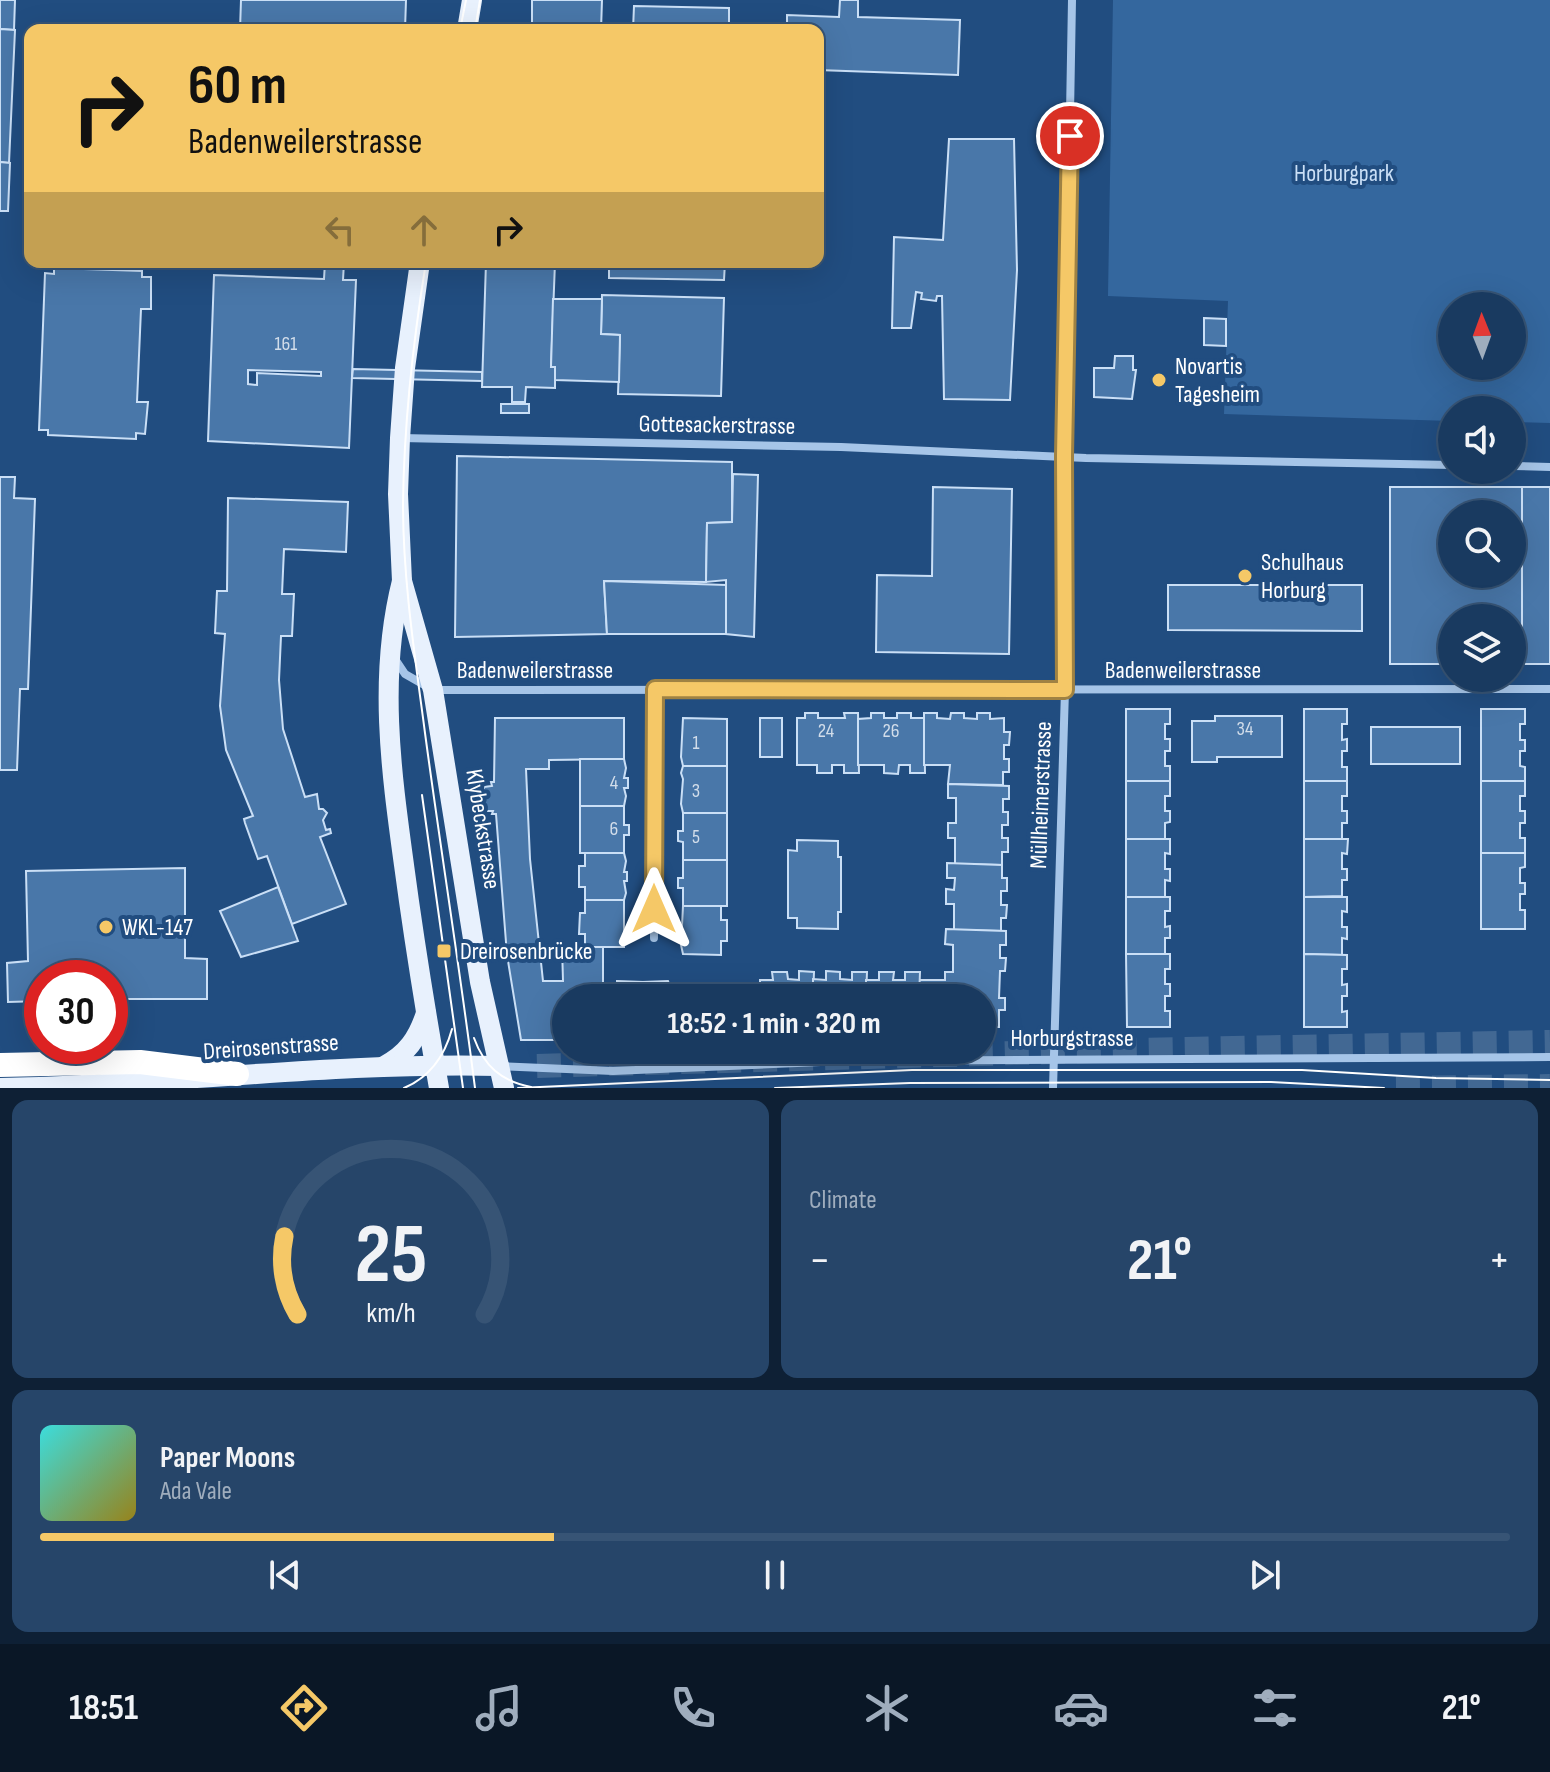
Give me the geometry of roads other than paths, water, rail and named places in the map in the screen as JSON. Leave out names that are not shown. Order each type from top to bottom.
[{"type":"highway","points":[[0,1065],[140,1062],[237,1074]]},
{"type":"main road","points":[[468,24],[472,0]]},
{"type":"main road","name":"Klybeckstrasse","points":[[419,268],[405,368],[400,438],[398,494],[402,581],[387,683],[393,784],[439,1088]]},
{"type":"main road","name":"Klybeckstrasse","points":[[402,581],[433,690],[480,982],[504,1088]]},
{"type":"main road","points":[[384,1066],[410,1047],[426,1013]]},
{"type":"main road","name":"Dreirosenstrasse","points":[[0,1088],[143,1083],[384,1066],[499,1066]]},
{"type":"street","name":"Müllheimerstrasse","points":[[1053,1088],[1065,690],[1064,456],[1072,0]]},
{"type":"street","name":"Gottesackerstrasse","points":[[400,438],[841,447],[1064,456]]},
{"type":"street","points":[[1064,456],[1438,465]]},
{"type":"street","points":[[1526,466],[1550,467]]},
{"type":"street","points":[[390,653],[405,674],[433,690]]},
{"type":"street","points":[[654,938],[655,689]]},
{"type":"street","name":"Badenweilerstrasse","points":[[433,690],[1550,689]]},
{"type":"street","name":"Horburgstrasse","points":[[499,1066],[613,1071],[844,1061],[1550,1057]]},
{"type":"tunnel","points":[[537,1066],[1550,1042]]},
{"type":"tunnel","points":[[1396,1088],[1550,1086]]},
{"type":"tram line","points":[[461,24],[466,0]]},
{"type":"tram line","points":[[476,24],[480,0]]},
{"type":"tram line","points":[[425,268],[407,413],[403,504],[405,561],[417,676],[475,1088]]},
{"type":"tram line","points":[[422,795],[463,1088]]},
{"type":"tram line","points":[[404,1088],[421,1078],[435,1064],[452,1029]]},
{"type":"tram line","points":[[474,1038],[483,1057],[495,1071],[511,1081],[531,1087]]},
{"type":"tram line","points":[[518,1088],[912,1070],[1302,1070],[1436,1078],[1550,1080]]},
{"type":"tram line","points":[[775,1088],[910,1083],[1271,1082],[1384,1088]]},
{"type":"place","name":"Novartis Tagesheim","points":[[1159,380]]},
{"type":"place","name":"Schulhaus Horburg","points":[[1245,576]]},
{"type":"place","name":"WKL-147","points":[[106,927]]},
{"type":"place","name":"Dreirosenbrücke","points":[[444,951]]},
{"type":"park label","name":"Horburgpark","points":[[1344,173]]}]
